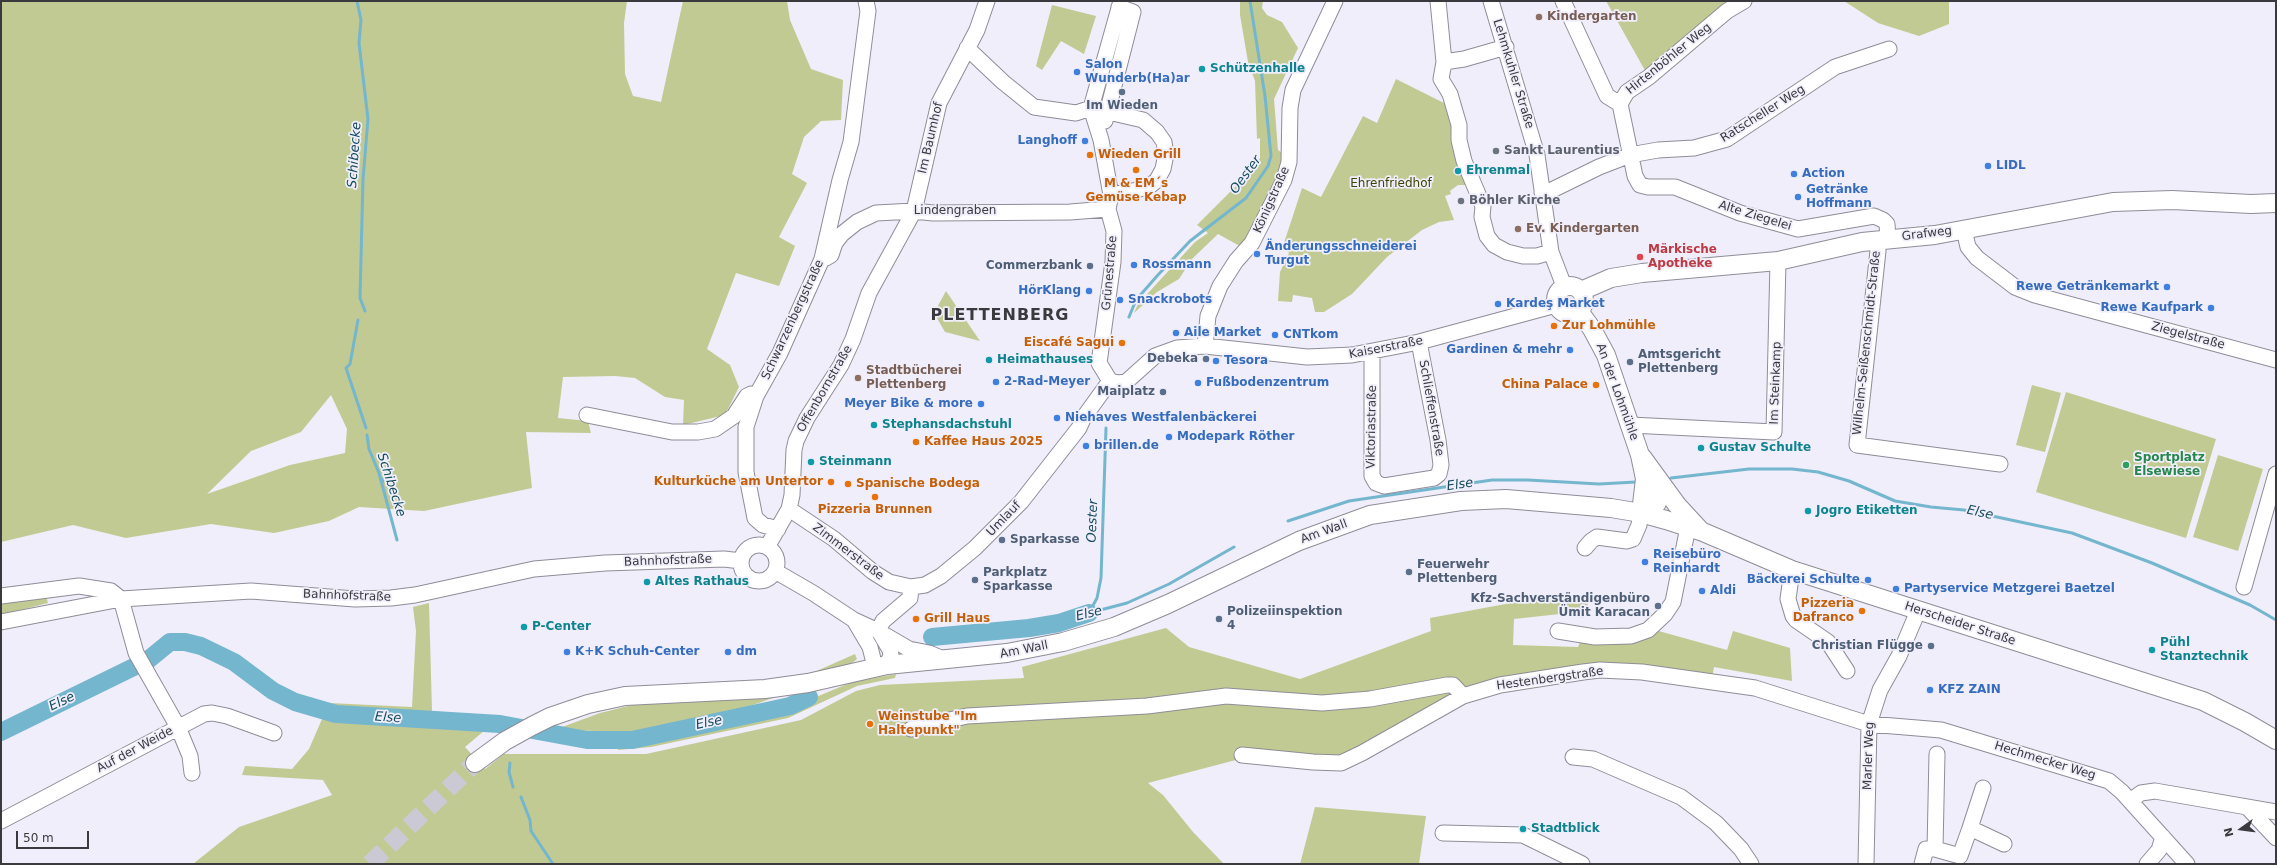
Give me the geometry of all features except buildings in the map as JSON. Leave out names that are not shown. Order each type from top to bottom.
[{"type":"main road","name":"Grafweg","points":[[1572,289],[1611,278],[1778,262],[1882,239],[1935,235],[2113,202],[2172,200],[2251,204],[2276,203]]},
{"type":"main road","points":[[1572,289],[1584,301],[1579,311],[1573,314],[1566,314],[1556,305],[1556,294],[1572,289]]},
{"type":"main road","name":"An der Lohmühle","points":[[1579,311],[1601,344],[1640,455],[1645,480],[1641,513]]},
{"type":"main road","name":"An der Lohmühle","points":[[1640,455],[1695,530]]},
{"type":"main road","points":[[1641,513],[1658,503],[1660,493],[1658,479]]},
{"type":"main road","name":"Am Wall","points":[[881,666],[1007,654],[1063,642],[1103,630],[1168,604],[1298,541],[1370,515],[1460,501],[1506,499],[1611,508],[1641,513]]},
{"type":"main road","name":"Herscheider Straße","points":[[1641,513],[1695,530],[1792,570],[2203,701],[2246,722],[2276,740]]},
{"type":"main road","points":[[475,763],[505,741],[550,717],[588,704],[625,696],[765,689],[808,683],[881,666]]},
{"type":"street","name":"Schwarzenbergstraße","points":[[778,529],[758,522],[749,487],[745,443],[746,427],[756,396],[803,304],[822,259],[853,128],[868,11],[866,1]]},
{"type":"street","name":"Im Baumhof","points":[[914,211],[937,107],[942,93],[977,30],[987,1]]},
{"type":"street","name":"Königstraße","points":[[1206,346],[1208,316],[1220,286],[1236,261],[1252,243],[1284,180],[1289,162],[1290,108],[1293,90],[1335,1]]},
{"type":"street","points":[[1438,1],[1444,62],[1441,79],[1452,103],[1459,125],[1459,140],[1464,161],[1483,206],[1482,217],[1487,236],[1494,245],[1507,252],[1537,256],[1552,252]]},
{"type":"street","name":"Lehmkuhler Straße","points":[[1491,1],[1506,47],[1537,155],[1552,252],[1572,289]]},
{"type":"street","points":[[1563,1],[1607,96],[1620,104]]},
{"type":"street","name":"Hirtenböhler Weg","points":[[1630,155],[1620,104],[1627,92],[1649,77],[1727,11],[1744,1]]},
{"type":"street","points":[[1091,108],[1120,4]]},
{"type":"street","name":"Grünestraße","points":[[1101,140],[1107,111],[1133,12],[1120,4]]},
{"type":"street","points":[[1444,62],[1464,59],[1506,47]]},
{"type":"street","points":[[967,48],[1003,82],[1034,107],[1076,113],[1091,108],[1144,120],[1149,124],[1164,142],[1166,154],[1163,169],[1157,180],[1151,185],[1110,202]]},
{"type":"street","name":"Ratscheller Weg","points":[[1542,192],[1552,190],[1599,166],[1630,155],[1658,150],[1694,148],[1727,138],[1835,67],[1889,49]]},
{"type":"street","name":"Grünestraße","points":[[1091,108],[1101,140],[1114,231],[1113,262],[1099,363],[1110,381]]},
{"type":"street","name":"Alte Ziegelei","points":[[1630,155],[1635,176],[1640,185],[1648,187],[1675,187],[1740,213],[1798,229],[1874,216],[1883,220],[1887,224],[1882,239]]},
{"type":"street","name":"Lindengraben","points":[[822,259],[831,255],[835,243],[842,234],[866,216],[883,212],[1070,212],[1110,202]]},
{"type":"street","name":"Offenbornstraße","points":[[767,548],[789,509],[792,495],[794,450],[801,430],[841,365],[853,339],[869,293],[914,211]]},
{"type":"street","name":"Ziegelstraße","points":[[1964,230],[1968,247],[1977,258],[2015,287],[2035,295],[2276,360]]},
{"type":"street","name":"Wilhelm-Seißenschmidt-Straße","points":[[1882,239],[1878,251],[1857,445],[2000,464]]},
{"type":"street","name":"Im Steinkamp","points":[[1630,425],[1774,432],[1778,262]]},
{"type":"street","name":"Kaiserstraße","points":[[1110,381],[1118,383],[1126,382],[1155,356],[1177,348],[1206,346],[1307,357],[1346,356],[1419,342],[1556,305]]},
{"type":"street","name":"Schlieffenstraße","points":[[1419,342],[1438,440],[1441,465],[1439,474]]},
{"type":"street","name":"Viktoriastraße","points":[[1372,352],[1372,476],[1376,483],[1384,486],[1434,478],[1439,474]]},
{"type":"street","name":"Umlauf","points":[[911,587],[925,585],[940,576],[980,544],[1016,507],[1079,428],[1084,417],[1110,381]]},
{"type":"street","points":[[587,415],[672,432],[698,432],[715,429],[734,416],[747,396],[751,394],[756,396]]},
{"type":"street","points":[[2244,586],[2276,474]]},
{"type":"street","name":"Zimmerstraße","points":[[789,509],[834,539],[881,578],[896,585],[911,587]]},
{"type":"street","points":[[1585,548],[1597,537],[1631,540],[1636,532],[1641,513]]},
{"type":"street","points":[[1558,631],[1595,637],[1631,636],[1648,630],[1665,614],[1673,602],[1695,530]]},
{"type":"street","points":[[758,546],[767,548],[775,556],[775,571],[766,580],[753,580],[743,573],[741,561],[744,554],[751,547],[758,546]]},
{"type":"street","name":"Bahnhofstraße","points":[[1,622],[121,598],[251,591],[355,599],[391,598],[415,595],[534,569],[605,562],[724,559],[741,561]]},
{"type":"street","points":[[1792,570],[1788,599],[1792,616],[1828,642],[1848,671]]},
{"type":"street","name":"Am Wall","points":[[775,571],[813,593],[854,620],[878,631],[909,649],[929,653],[946,660]]},
{"type":"street","points":[[1,596],[79,586],[111,591],[121,598],[136,653],[178,727],[190,756],[192,773]]},
{"type":"street","points":[[881,666],[891,655],[890,650],[878,631],[883,622],[910,598],[911,587]]},
{"type":"street","name":"Marler Weg","points":[[1866,864],[1869,724],[1878,695],[1899,656],[1918,611]]},
{"type":"street","name":"Am Wall","points":[[854,620],[881,666]]},
{"type":"street","name":"Hestenbergstraße","points":[[1242,755],[1312,762],[1341,762],[1362,753],[1463,696],[1500,685],[1600,670],[1642,672],[1755,688],[1869,724]]},
{"type":"street","points":[[911,729],[967,716],[1147,706],[1226,696],[1322,703],[1370,699],[1447,685],[1453,685],[1463,696]]},
{"type":"street","name":"Auf der Weide","points":[[1,820],[201,715],[212,713],[274,733]]},
{"type":"street","name":"Hechmecker Weg","points":[[1869,724],[1932,728],[2108,781],[2130,801],[2187,864]]},
{"type":"street","points":[[1935,849],[1937,754]]},
{"type":"street","points":[[1573,757],[1593,760],[1681,797],[1716,823],[1741,849],[1751,864]]},
{"type":"street","points":[[1922,864],[1926,849],[1935,849],[1960,856],[1983,788]]},
{"type":"street","points":[[2130,801],[2141,793],[2155,792],[2276,812]]},
{"type":"street","points":[[2248,808],[2276,838]]},
{"type":"street","points":[[1970,828],[2004,844]]},
{"type":"street","points":[[1443,833],[1523,835],[1582,864]]},
{"type":"street","points":[[2147,864],[2159,850],[2163,837]]},
{"type":"green space","points":[[1,1],[627,1],[624,23],[625,74],[633,96],[661,102],[683,1],[787,1],[790,20],[811,69],[843,80],[841,120],[821,121],[804,137],[792,174],[807,183],[779,237],[795,246],[779,286],[736,273],[707,349],[730,365],[739,387],[725,415],[683,425],[684,400],[665,397],[635,378],[615,376],[563,377],[558,418],[588,421],[591,433],[526,432],[532,488],[424,511],[359,507],[329,521],[274,533],[211,524],[126,538],[73,525],[1,542]],"holes":[[[331,395],[347,429],[345,453],[290,465],[207,494],[251,451],[301,432]]]},
{"type":"green space","points":[[1240,1],[1263,1],[1262,8],[1267,15],[1282,22],[1298,48],[1274,99],[1278,150],[1285,155],[1282,167],[1248,244],[1238,245],[1218,234],[1192,259],[1179,279],[1157,292],[1134,313],[1138,304],[1195,242],[1208,233],[1197,225],[1254,168],[1260,158],[1260,138],[1257,139],[1255,81],[1248,62],[1240,15]]},
{"type":"green space","points":[[1606,1],[1736,1],[1647,74]]},
{"type":"green space","points":[[1844,1],[1949,1],[1949,24],[1919,36],[1878,23]]},
{"type":"green space","points":[[1052,5],[1096,16],[1084,54],[1061,41],[1042,70],[1036,66]]},
{"type":"green space","name":"Ehrenfriedhof","points":[[1396,79],[1450,106],[1466,185],[1458,185],[1450,191],[1451,194],[1445,196],[1454,220],[1439,222],[1422,230],[1387,257],[1352,294],[1324,312],[1315,312],[1312,298],[1293,295],[1292,302],[1278,301],[1280,272],[1289,253],[1283,246],[1302,188],[1321,197],[1363,116],[1377,123]]},
{"type":"green space","points":[[946,291],[980,341],[945,332],[934,313]]},
{"type":"green space","points":[[2032,385],[2061,393],[2045,452],[2016,445]]},
{"type":"green space","name":"Sportplatz Elsewiese","points":[[2066,392],[2216,439],[2186,538],[2036,492]]},
{"type":"green space","points":[[2218,455],[2263,469],[2238,551],[2193,537]]},
{"type":"green space","points":[[46,596],[48,603],[1,615],[1,603]]},
{"type":"green space","points":[[1554,598],[1588,603],[1584,618],[1560,614],[1514,619],[1513,645],[1578,647],[1581,640],[1655,630],[1727,650],[1733,631],[1790,648],[1792,681],[1714,667],[1711,683],[1642,672],[1500,685],[1341,763],[1255,755],[1148,783],[1163,795],[1193,832],[1224,864],[193,864],[239,827],[332,795],[323,780],[242,775],[245,766],[292,769],[309,749],[329,703],[412,707],[416,631],[413,607],[429,603],[432,711],[498,719],[465,747],[485,769],[504,754],[646,754],[801,720],[856,691],[880,685],[1024,678],[1022,667],[1166,628],[1189,647],[1300,679],[1431,631],[1430,618],[1511,603]]},
{"type":"green space","points":[[855,654],[857,659],[851,664],[812,673]]},
{"type":"green space","points":[[896,674],[895,678],[857,686],[788,718],[651,747],[618,750],[618,747],[636,746],[766,718],[852,682]]},
{"type":"green space","points":[[773,698],[718,717],[640,732],[554,730],[600,713],[636,704]]},
{"type":"green space","points":[[1315,807],[1426,816],[1419,864],[1300,864]]},
{"type":"waterway","name":"Schibecke","points":[[357,1],[361,20],[359,43],[368,119],[363,179],[360,298],[365,311]]},
{"type":"waterway","name":"Oester","points":[[1129,317],[1136,300],[1157,276],[1190,241],[1246,198],[1268,166],[1271,156],[1265,96],[1250,1]]},
{"type":"waterway","name":"Schibecke","points":[[358,320],[350,364],[346,368],[366,428]]},
{"type":"waterway","name":"Oester","points":[[1089,613],[1097,598],[1101,578],[1106,428]]},
{"type":"waterway","name":"Schibecke","points":[[367,435],[369,449],[379,473],[397,540]]},
{"type":"waterway","points":[[382,483],[387,470],[387,462]]},
{"type":"waterway","name":"Else","points":[[1671,478],[1749,469],[1792,469],[1818,472],[1849,481],[1895,501],[1931,507],[1964,510],[2072,533],[2152,563],[2250,605],[2276,620]]},
{"type":"waterway","name":"Else","points":[[1288,521],[1349,501],[1492,480],[1528,480],[1599,484],[1636,482]]},
{"type":"waterway","name":"Else","points":[[1089,613],[1127,603],[1169,584],[1234,547]]},
{"type":"waterway","name":"Else","points":[[932,637],[1029,628],[1059,623],[1089,613]]},
{"type":"waterway","name":"Else","points":[[1,732],[148,660],[170,642],[185,642],[201,646],[234,662],[273,691],[295,702],[336,714],[500,724],[587,740],[632,740],[790,706],[809,697]]},
{"type":"waterway","points":[[510,763],[509,772],[513,787]]},
{"type":"waterway","points":[[521,797],[530,820],[531,831],[553,864]]},
{"type":"tunnel","points":[[370,864],[475,763]]},
{"type":"place","name":"Kindergarten","points":[[1539,17]]},
{"type":"place","name":"Schützenhalle","points":[[1202,69]]},
{"type":"place","name":"Salon Wunderb(Ha)ar","points":[[1077,72]]},
{"type":"place","name":"Im Wieden","points":[[1122,92]]},
{"type":"place","name":"Langhoff","points":[[1085,141]]},
{"type":"place","name":"Sankt Laurentius","points":[[1496,151]]},
{"type":"place","name":"Wieden Grill","points":[[1090,155]]},
{"type":"place","name":"LIDL","points":[[1988,166]]},
{"type":"place","name":"M & EM´s Gemüse Kebap","points":[[1136,170]]},
{"type":"place","name":"Ehrenmal","points":[[1458,171]]},
{"type":"place","name":"Action","points":[[1794,174]]},
{"type":"place","name":"Getränke Hoffmann","points":[[1798,197]]},
{"type":"place","name":"Böhler Kirche","points":[[1461,201]]},
{"type":"place","name":"Ev. Kindergarten","points":[[1518,229]]},
{"type":"place","name":"Änderungsschneiderei Turgut","points":[[1257,254]]},
{"type":"place","name":"Märkische Apotheke","points":[[1640,257]]},
{"type":"place","name":"Rossmann","points":[[1134,265]]},
{"type":"place","name":"Commerzbank","points":[[1090,266]]},
{"type":"place","name":"Rewe Getränkemarkt","points":[[2167,287]]},
{"type":"place","name":"HörKlang","points":[[1089,291]]},
{"type":"place","name":"Snackrobots","points":[[1120,300]]},
{"type":"place","name":"Kardeş Market","points":[[1498,304]]},
{"type":"place","name":"Rewe Kaufpark","points":[[2211,308]]},
{"type":"place","name":"Zur Lohmühle","points":[[1554,326]]},
{"type":"place","name":"Aile Market","points":[[1176,333]]},
{"type":"place","name":"CNTkom","points":[[1275,335]]},
{"type":"place","name":"Eiscafé Sagui","points":[[1122,343]]},
{"type":"place","name":"Gardinen & mehr","points":[[1570,350]]},
{"type":"place","name":"Debeka","points":[[1206,359]]},
{"type":"place","name":"Heimathauses","points":[[989,360]]},
{"type":"place","name":"Tesora","points":[[1216,361]]},
{"type":"place","name":"Amtsgericht Plettenberg","points":[[1630,362]]},
{"type":"place","name":"Stadtbücherei Plettenberg","points":[[858,378]]},
{"type":"place","name":"2-Rad-Meyer","points":[[996,382]]},
{"type":"place","name":"Fußbodenzentrum","points":[[1198,383]]},
{"type":"place","name":"China Palace","points":[[1596,385]]},
{"type":"place","name":"Maiplatz","points":[[1163,392]]},
{"type":"place","name":"Meyer Bike & more","points":[[981,404]]},
{"type":"place","name":"Niehaves Westfalenbäckerei","points":[[1057,418]]},
{"type":"place","name":"Stephansdachstuhl","points":[[874,425]]},
{"type":"place","name":"Modepark Röther","points":[[1169,437]]},
{"type":"place","name":"Kaffee Haus 2025","points":[[916,442]]},
{"type":"place","name":"brillen.de","points":[[1086,446]]},
{"type":"place","name":"Gustav Schulte","points":[[1701,448]]},
{"type":"place","name":"Steinmann","points":[[811,462]]},
{"type":"place","name":"Sportplatz Elsewiese","points":[[2126,465]]},
{"type":"place","name":"Kulturküche am Untertor","points":[[831,482]]},
{"type":"place","name":"Spanische Bodega","points":[[848,484]]},
{"type":"place","name":"Pizzeria Brunnen","points":[[875,497]]},
{"type":"place","name":"Jogro Etiketten","points":[[1808,511]]},
{"type":"place","name":"Sparkasse","points":[[1002,540]]},
{"type":"place","name":"Reisebüro Reinhardt","points":[[1645,562]]},
{"type":"place","name":"Feuerwehr Plettenberg","points":[[1409,572]]},
{"type":"place","name":"Parkplatz Sparkasse","points":[[975,580]]},
{"type":"place","name":"Bäckerei Schulte","points":[[1868,580]]},
{"type":"place","name":"Altes Rathaus","points":[[647,582]]},
{"type":"place","name":"Partyservice Metzgerei Baetzel","points":[[1896,589]]},
{"type":"place","name":"Aldi","points":[[1702,591]]},
{"type":"place","name":"Kfz-Sachverständigenbüro Ümit Karacan","points":[[1658,606]]},
{"type":"place","name":"Pizzeria Dafranco","points":[[1862,611]]},
{"type":"place","name":"Grill Haus","points":[[916,619]]},
{"type":"place","name":"Polizeiinspektion 4","points":[[1219,619]]},
{"type":"place","name":"P-Center","points":[[524,627]]},
{"type":"place","name":"Christian Flügge","points":[[1931,646]]},
{"type":"place","name":"Pühl Stanztechnik","points":[[2152,650]]},
{"type":"place","name":"K+K Schuh-Center","points":[[567,652]]},
{"type":"place","name":"dm","points":[[728,652]]},
{"type":"place","name":"KFZ ZAIN","points":[[1930,690]]},
{"type":"place","name":"Weinstube \"Im Haltepunkt\"","points":[[870,724]]},
{"type":"place","name":"Stadtblick","points":[[1523,829]]},
{"type":"district","name":"PLETTENBERG","points":[[1000,316]]}]
